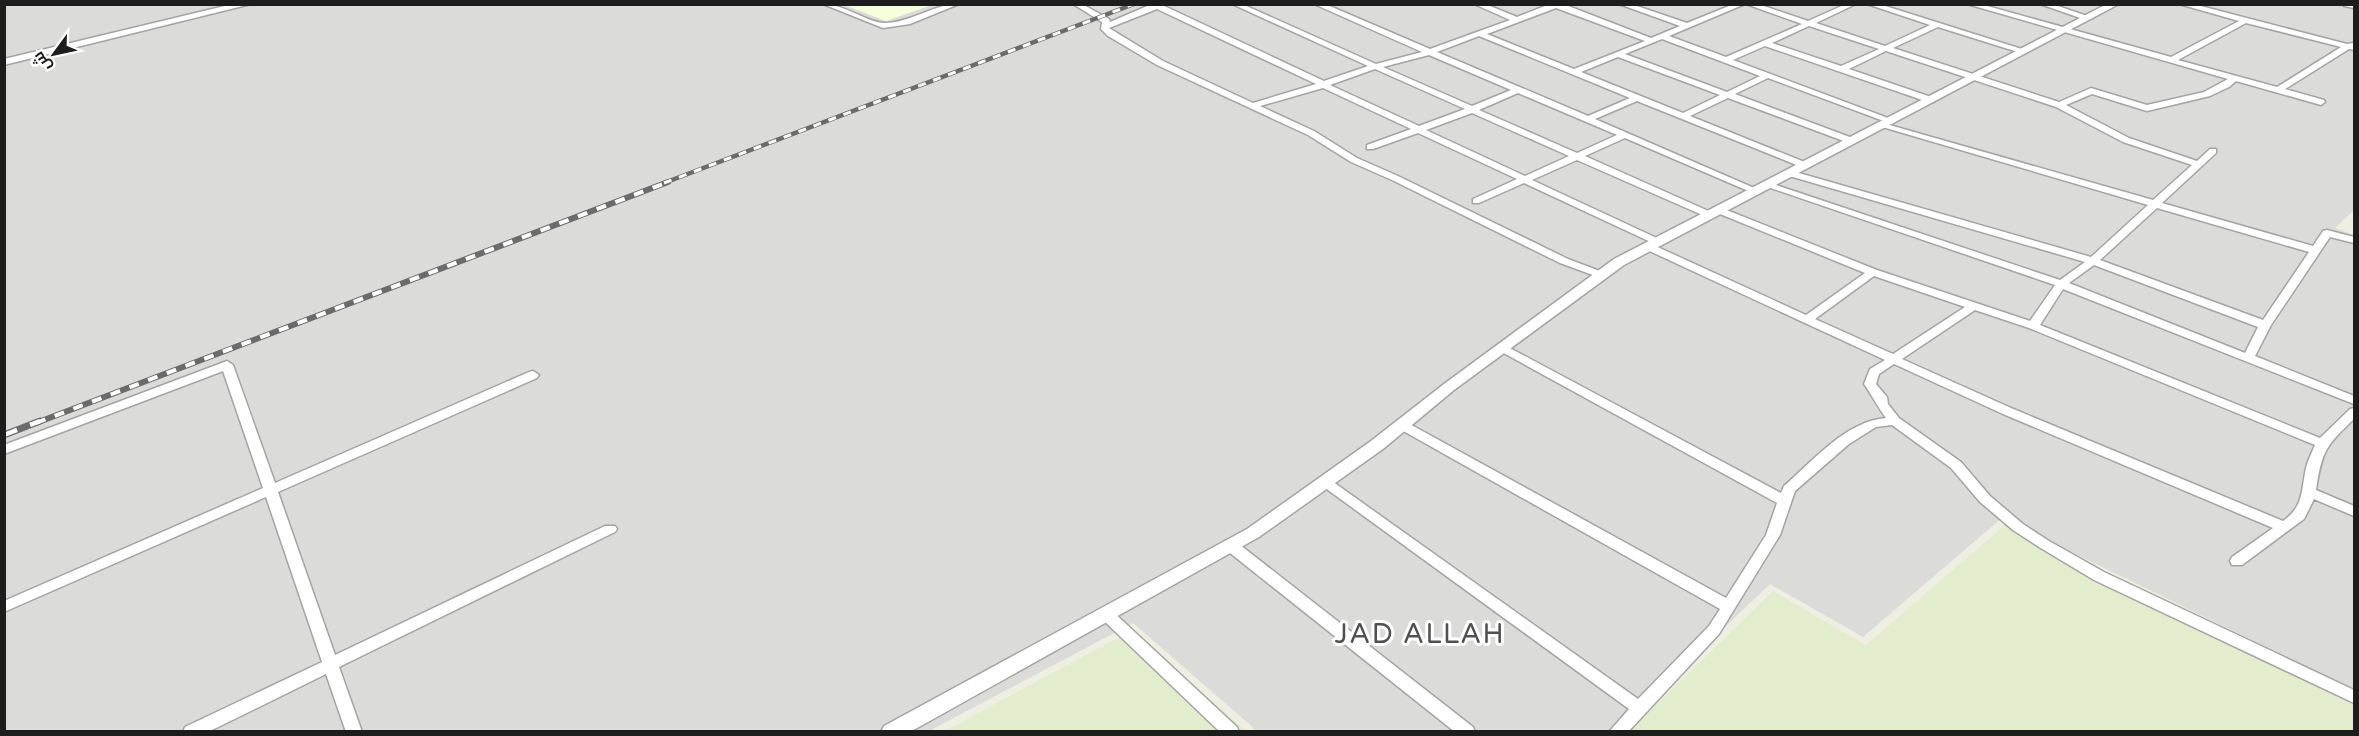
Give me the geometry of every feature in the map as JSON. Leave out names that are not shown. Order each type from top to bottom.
[{"type":"street","points":[[4,62],[247,4]]},
{"type":"street","points":[[825,4],[884,26],[907,22],[956,4]]},
{"type":"street","points":[[1076,4],[1102,17],[1106,21],[1105,29],[1160,63],[1311,133],[1354,160],[1564,261],[1601,275]]},
{"type":"street","points":[[1234,4],[1576,157],[1714,213],[1873,272],[2033,326],[2322,443]]},
{"type":"street","points":[[1317,4],[1427,53],[1625,135],[1762,188],[2061,284],[2355,400]]},
{"type":"street","points":[[1477,4],[1515,19]]},
{"type":"street","points":[[1622,4],[1687,26]]},
{"type":"street","points":[[1574,72],[1742,4]]},
{"type":"street","points":[[1749,4],[2059,105],[2126,140],[2198,164]]},
{"type":"street","points":[[1724,61],[1853,4]]},
{"type":"street","points":[[1870,4],[2024,51]]},
{"type":"street","points":[[1970,4],[2321,102]]},
{"type":"street","points":[[2043,4],[2089,18]]},
{"type":"street","points":[[891,732],[1253,533],[1402,425],[1601,275],[1652,244],[2115,4]]},
{"type":"street","points":[[2182,4],[2352,46]]},
{"type":"street","points":[[2347,4],[2355,6]]},
{"type":"street","points":[[1106,26],[1157,5],[1524,179],[1806,320],[2007,411],[2285,527]]},
{"type":"street","points":[[1251,106],[1374,67],[1427,53],[1556,5],[1650,40]]},
{"type":"street","points":[[2170,61],[2246,20]]},
{"type":"street","points":[[1842,69],[1887,50],[1936,25]]},
{"type":"street","points":[[1478,33],[1804,165]]},
{"type":"street","points":[[1660,36],[1887,123],[2315,250]]},
{"type":"street","points":[[1765,43],[1931,100]]},
{"type":"street","points":[[2278,90],[2352,46]]},
{"type":"street","points":[[1618,54],[1852,141]]},
{"type":"street","points":[[1683,116],[1766,76]]},
{"type":"street","points":[[2059,105],[2091,91],[2147,108],[2154,107],[2215,92],[2227,86],[2234,78]]},
{"type":"street","points":[[1370,147],[1471,110],[1517,90]]},
{"type":"street","points":[[1589,119],[1636,98]]},
{"type":"street","points":[[1476,201],[1625,135]]},
{"type":"street","points":[[2033,326],[2061,284],[2093,261],[2213,151]]},
{"type":"street","points":[[1789,173],[2093,261],[2265,325]]},
{"type":"street","points":[[2248,358],[2265,325],[2327,233],[2355,240]]},
{"type":"street","points":[[1806,320],[1873,272]]},
{"type":"street","points":[[1974,306],[1896,360],[1874,372],[1869,384],[1881,397],[1882,404],[1894,421],[1956,465],[1985,499],[2018,527],[2044,544],[2099,576],[2355,697]]},
{"type":"street","points":[[1502,348],[1786,502]]},
{"type":"street","points":[[4,450],[227,366],[354,732]]},
{"type":"street","points":[[4,607],[533,375]]},
{"type":"street","points":[[2237,561],[2299,516],[2309,492],[2313,465],[2322,443],[2355,412]]},
{"type":"street","points":[[1617,732],[1714,630],[1773,535],[1789,489],[1844,441],[1874,423],[1894,421]]},
{"type":"street","points":[[1402,425],[1729,608]]},
{"type":"street","points":[[1324,482],[1639,708]]},
{"type":"street","points":[[2309,492],[2355,511]]},
{"type":"street","points":[[191,732],[610,529]]},
{"type":"street","points":[[1230,545],[1467,732]]},
{"type":"street","points":[[1106,614],[1232,732]]},
{"type":"shaded area","points":[[4,5],[2354,5],[2354,210],[2335,228],[2354,235],[2354,690],[2002,518],[1863,637],[1770,584],[1616,731],[1257,731],[1133,623],[929,731],[5,731]]},
{"type":"shaded area","points":[[844,5],[932,5],[886,21]]},
{"type":"shaded area","points":[[2006,524],[2354,695],[2354,731],[1628,732],[1773,591],[1866,645]]},
{"type":"shaded area","points":[[1132,630],[1246,731],[943,732]]},
{"type":"railway","points":[[664,183],[1134,4]]},
{"type":"railway","points":[[36,423],[668,182]]},
{"type":"railway","points":[[4,435],[40,421]]},
{"type":"district","name":"JAD ALLAH","points":[[1420,633]]}]
